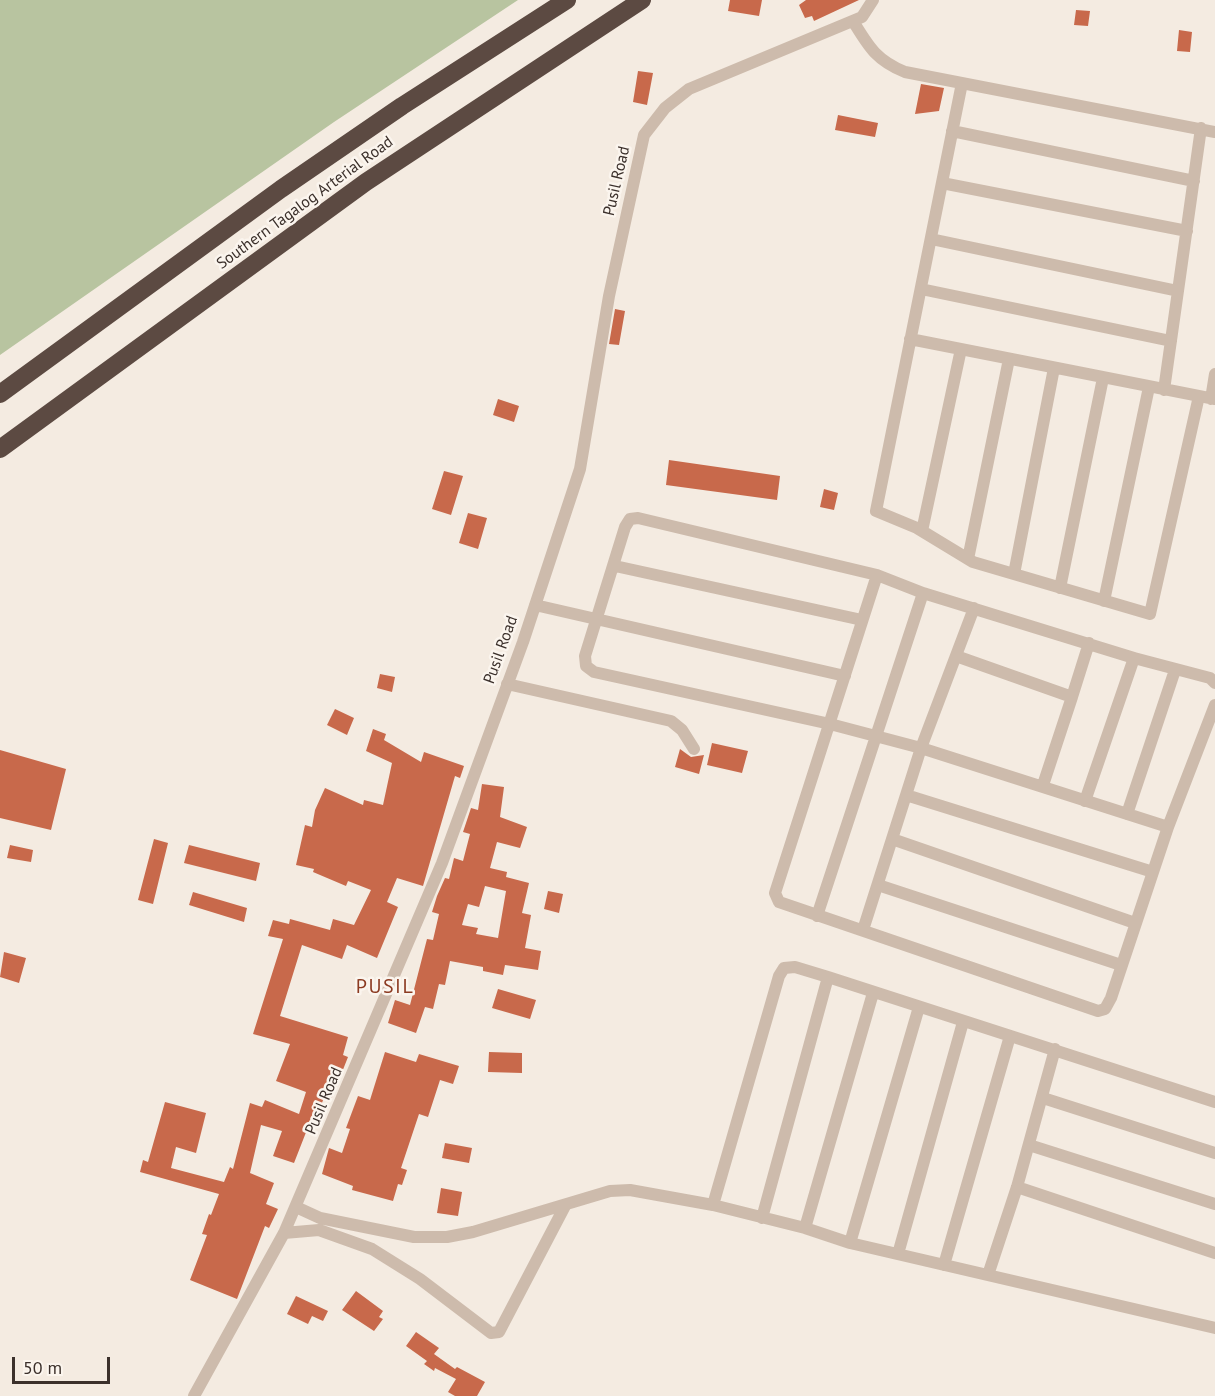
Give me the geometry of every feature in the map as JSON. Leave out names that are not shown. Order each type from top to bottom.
[{"type":"highway","name":"Southern Tagalog Arterial Road","points":[[0,394],[290,182],[412,99],[567,0]]},
{"type":"highway","name":"Southern Tagalog Arterial Road","points":[[0,449],[366,182],[642,0]]},
{"type":"street","name":"Pusil Road","points":[[194,1396],[296,1207],[442,863],[507,684],[580,469],[609,296],[644,135],[665,108],[689,89],[862,17],[873,0]]},
{"type":"street","points":[[853,21],[870,49],[886,64],[905,72],[1215,132]]},
{"type":"street","points":[[962,83],[876,511],[922,531],[968,559],[1150,614],[1215,374]]},
{"type":"street","points":[[1164,390],[1201,128]]},
{"type":"street","points":[[952,132],[1194,181]]},
{"type":"street","points":[[942,183],[1187,231]]},
{"type":"street","points":[[931,239],[1178,291]]},
{"type":"street","points":[[921,289],[1171,341]]},
{"type":"street","points":[[910,339],[1208,398]]},
{"type":"street","points":[[922,531],[961,349]]},
{"type":"street","points":[[968,559],[1010,359]]},
{"type":"street","points":[[1014,574],[1054,368]]},
{"type":"street","points":[[1060,588],[1103,378]]},
{"type":"street","points":[[1104,601],[1149,387]]},
{"type":"street","points":[[1168,827],[1043,785],[921,748],[830,724],[594,672],[586,666],[585,656],[615,566],[625,527],[630,519],[638,518],[877,575],[923,593],[1134,658],[1210,678],[1215,683]]},
{"type":"street","points":[[615,566],[862,620]]},
{"type":"street","points":[[877,575],[775,893],[779,902],[786,906],[863,930],[1098,1011],[1106,1009],[1168,827],[1215,705]]},
{"type":"street","points":[[817,916],[923,593]]},
{"type":"street","points":[[535,605],[845,676]]},
{"type":"street","points":[[863,930],[921,748],[974,608]]},
{"type":"street","points":[[1043,785],[1089,643]]},
{"type":"street","points":[[956,656],[1072,697]]},
{"type":"street","points":[[1085,801],[1134,658]]},
{"type":"street","points":[[1127,814],[1175,670]]},
{"type":"street","points":[[507,684],[670,721],[682,730],[694,749]]},
{"type":"street","points":[[906,795],[1153,873]]},
{"type":"street","points":[[892,839],[1135,923]]},
{"type":"street","points":[[878,885],[1121,965]]},
{"type":"street","points":[[713,1205],[779,976],[784,969],[795,968],[828,977],[1215,1102]]},
{"type":"street","points":[[762,1218],[828,977]]},
{"type":"street","points":[[805,1228],[873,993]]},
{"type":"street","points":[[850,1243],[919,1007]]},
{"type":"street","points":[[898,1254],[963,1022]]},
{"type":"street","points":[[944,1265],[1010,1036]]},
{"type":"street","points":[[988,1275],[1044,1098],[1055,1049]]},
{"type":"street","points":[[1044,1098],[1215,1153]]},
{"type":"street","points":[[1029,1145],[1215,1204]]},
{"type":"street","points":[[1017,1187],[1215,1253]]},
{"type":"street","points":[[296,1207],[320,1218],[414,1237],[447,1237],[473,1232],[610,1191],[630,1190],[713,1205],[805,1228],[850,1243],[1215,1328]]},
{"type":"street","points":[[284,1233],[319,1230],[372,1249],[420,1279],[491,1333],[499,1332],[565,1206]]},
{"type":"green space","points":[[0,0],[518,0],[334,122],[0,355]]},
{"type":"building","points":[[730,0],[762,0],[759,16],[728,11]]},
{"type":"building","points":[[806,0],[859,0],[814,21],[812,16],[805,18],[799,5]]},
{"type":"building","points":[[1076,10],[1090,11],[1088,26],[1074,25]]},
{"type":"building","points":[[1179,30],[1192,32],[1190,52],[1177,51]]},
{"type":"building","points":[[638,71],[653,73],[647,105],[633,102]]},
{"type":"building","points":[[921,84],[944,88],[939,111],[915,114]]},
{"type":"building","points":[[838,115],[878,123],[875,137],[835,130]]},
{"type":"building","points":[[615,309],[625,311],[619,345],[609,344]]},
{"type":"building","points":[[498,399],[519,406],[514,422],[493,415]]},
{"type":"building","points":[[669,460],[780,476],[777,500],[666,485]]},
{"type":"building","points":[[444,471],[463,476],[451,515],[432,509]]},
{"type":"building","points":[[824,489],[838,493],[834,510],[820,507]]},
{"type":"building","points":[[468,513],[487,518],[478,549],[459,543]]},
{"type":"building","points":[[380,674],[395,677],[392,692],[377,688]]},
{"type":"building","points":[[335,709],[354,718],[347,735],[327,725]]},
{"type":"building","points":[[373,729],[386,734],[384,740],[421,762],[424,752],[464,766],[460,778],[455,776],[423,886],[397,878],[387,902],[398,907],[377,958],[347,945],[342,959],[302,945],[280,1016],[348,1037],[343,1055],[348,1057],[331,1100],[324,1097],[317,1118],[312,1117],[294,1163],[273,1156],[282,1131],[261,1125],[250,1173],[274,1183],[266,1204],[278,1209],[269,1228],[265,1226],[237,1299],[190,1280],[207,1235],[202,1234],[219,1194],[140,1172],[143,1160],[148,1162],[165,1102],[206,1113],[196,1153],[176,1147],[171,1168],[224,1182],[230,1167],[233,1169],[250,1103],[262,1107],[265,1100],[299,1114],[306,1092],[276,1081],[290,1044],[253,1034],[283,939],[268,936],[273,920],[289,924],[290,919],[330,930],[333,919],[354,925],[371,890],[348,881],[346,886],[313,872],[314,869],[296,865],[305,825],[312,827],[315,810],[325,788],[363,805],[364,800],[383,805],[392,763],[366,751]]},
{"type":"building","points":[[712,743],[748,751],[742,773],[707,765]]},
{"type":"building","points":[[680,749],[691,757],[704,755],[699,774],[675,767]]},
{"type":"building","points":[[0,750],[66,769],[51,830],[0,818]]},
{"type":"building","points":[[482,784],[504,787],[500,817],[527,827],[520,848],[497,842],[490,868],[507,872],[506,877],[529,883],[522,913],[531,915],[525,948],[541,951],[538,970],[505,965],[503,975],[483,971],[483,967],[450,961],[445,985],[439,984],[433,1009],[425,1007],[416,1033],[388,1023],[395,1000],[410,1005],[427,939],[433,940],[439,914],[432,912],[437,896],[445,878],[449,879],[454,858],[463,861],[470,834],[463,832],[471,808],[478,810]],"holes":[[[485,886],[506,891],[498,938],[476,934],[478,928],[462,925],[468,904],[479,907]]]},
{"type":"building","points":[[154,839],[168,843],[153,904],[138,900]]},
{"type":"building","points":[[10,845],[33,850],[31,862],[7,858]]},
{"type":"building","points":[[189,845],[260,863],[256,881],[184,863]]},
{"type":"building","points":[[548,891],[563,894],[559,913],[544,909]]},
{"type":"building","points":[[193,892],[247,908],[244,922],[189,905]]},
{"type":"building","points":[[4,952],[26,958],[19,983],[0,977]]},
{"type":"building","points":[[498,989],[536,1000],[530,1019],[492,1008]]},
{"type":"building","points":[[385,1052],[416,1062],[419,1054],[459,1066],[453,1084],[440,1080],[428,1117],[419,1114],[401,1168],[407,1170],[402,1185],[398,1184],[393,1201],[352,1190],[353,1186],[322,1174],[329,1148],[342,1153],[350,1129],[346,1128],[358,1096],[370,1100]]},
{"type":"building","points":[[489,1052],[522,1053],[522,1073],[488,1072]]},
{"type":"building","points":[[445,1143],[472,1148],[469,1163],[442,1158]]},
{"type":"building","points":[[441,1188],[462,1192],[458,1216],[437,1213]]},
{"type":"building","points":[[356,1291],[383,1311],[379,1317],[383,1319],[374,1331],[342,1310]]},
{"type":"building","points":[[296,1296],[328,1311],[323,1321],[312,1316],[308,1324],[287,1314]]},
{"type":"building","points":[[416,1332],[439,1348],[434,1354],[455,1369],[457,1367],[485,1382],[477,1396],[455,1396],[448,1392],[456,1379],[435,1368],[434,1371],[424,1364],[427,1361],[406,1346]]},
{"type":"district","name":"PUSIL","points":[[385,987]]}]
